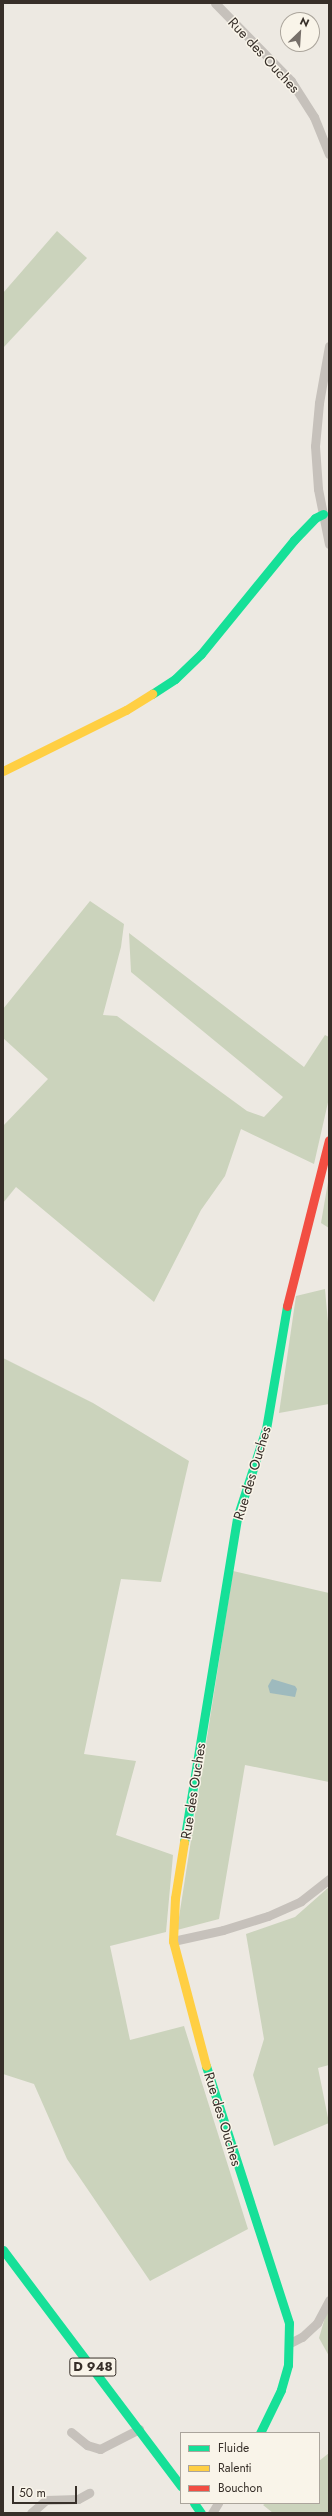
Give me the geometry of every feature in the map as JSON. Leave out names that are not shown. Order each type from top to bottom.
[{"type":"street","name":"Rue des Ouches","points":[[215,3],[291,81],[314,117],[329,154]]},
{"type":"street","points":[[329,346],[319,403],[315,446],[316,468],[322,514],[329,544]]},
{"type":"street","points":[[3,771],[126,710],[175,679],[201,654],[294,540],[315,518],[322,514]]},
{"type":"street","name":"Rue des Ouches","points":[[260,2432],[281,2390],[288,2365],[290,2343],[289,2323],[209,2077],[173,1942],[175,1898],[237,1518],[258,1460],[266,1429],[289,1297],[329,1140]]},
{"type":"street","points":[[173,1942],[223,1930],[268,1916],[301,1901],[329,1879]]},
{"type":"street","name":"D 948","points":[[3,2250],[64,2326],[180,2485]]},
{"type":"street","points":[[290,2343],[302,2338],[317,2323],[329,2300]]},
{"type":"street","points":[[71,2432],[87,2445],[100,2449],[139,2429]]},
{"type":"street","points":[[30,2513],[46,2500],[78,2499],[88,2493]]},
{"type":"street","points":[[195,2504],[201,2513]]},
{"type":"street","points":[[212,2513],[217,2504]]},
{"type":"green space","points":[[57,231],[87,258],[3,348],[3,293]]},
{"type":"green space","points":[[90,901],[124,924],[121,947],[103,1015],[117,1016],[247,1111],[264,1117],[283,1097],[131,972],[129,933],[304,1067],[325,1035],[329,1037],[329,1098],[314,1164],[241,1129],[225,1176],[201,1210],[154,1302],[16,1187],[3,1203],[3,1126],[48,1079],[3,1038],[3,1009]]},
{"type":"green space","points":[[329,1176],[329,1228],[321,1223]]},
{"type":"green space","points":[[325,1289],[329,1334],[329,1404],[279,1413],[296,1296]]},
{"type":"green space","points":[[3,1358],[93,1403],[189,1461],[161,1582],[121,1579],[84,1754],[136,1761],[116,1835],[173,1855],[166,1932],[110,1946],[130,2040],[184,2026],[248,2229],[150,2281],[67,2159],[34,2084],[3,2074]]},
{"type":"green space","points":[[233,1571],[329,1593],[329,1782],[245,1765],[219,1919],[177,1930]]},
{"type":"green space","points":[[329,1887],[329,2065],[318,2068],[329,2123],[274,2146],[253,2075],[264,2039],[246,1934],[295,1917]]},
{"type":"green space","points":[[329,2304],[329,2356],[319,2338]]},
{"type":"green space","points":[[329,2453],[329,2513],[273,2513],[263,2505],[320,2504],[320,2460]]},
{"type":"water","points":[[272,1679],[295,1686],[297,1689],[295,1697],[270,1693],[268,1686]]},
{"type":"traffic: fast","points":[[152,694],[175,679],[201,654],[294,540],[315,518],[323,514]]},
{"type":"traffic: fast","points":[[184,1842],[237,1518],[266,1429],[287,1306]]},
{"type":"traffic: fast","points":[[206,2066],[289,2323],[288,2365],[281,2390],[260,2432]]},
{"type":"traffic: fast","points":[[3,2250],[180,2485]]},
{"type":"traffic: fast","points":[[195,2504],[201,2513]]},
{"type":"traffic: slow","points":[[3,771],[126,710],[152,694]]},
{"type":"traffic: slow","points":[[184,1842],[175,1898],[173,1941],[206,2066]]},
{"type":"traffic: jam","points":[[287,1306],[329,1140]]}]
